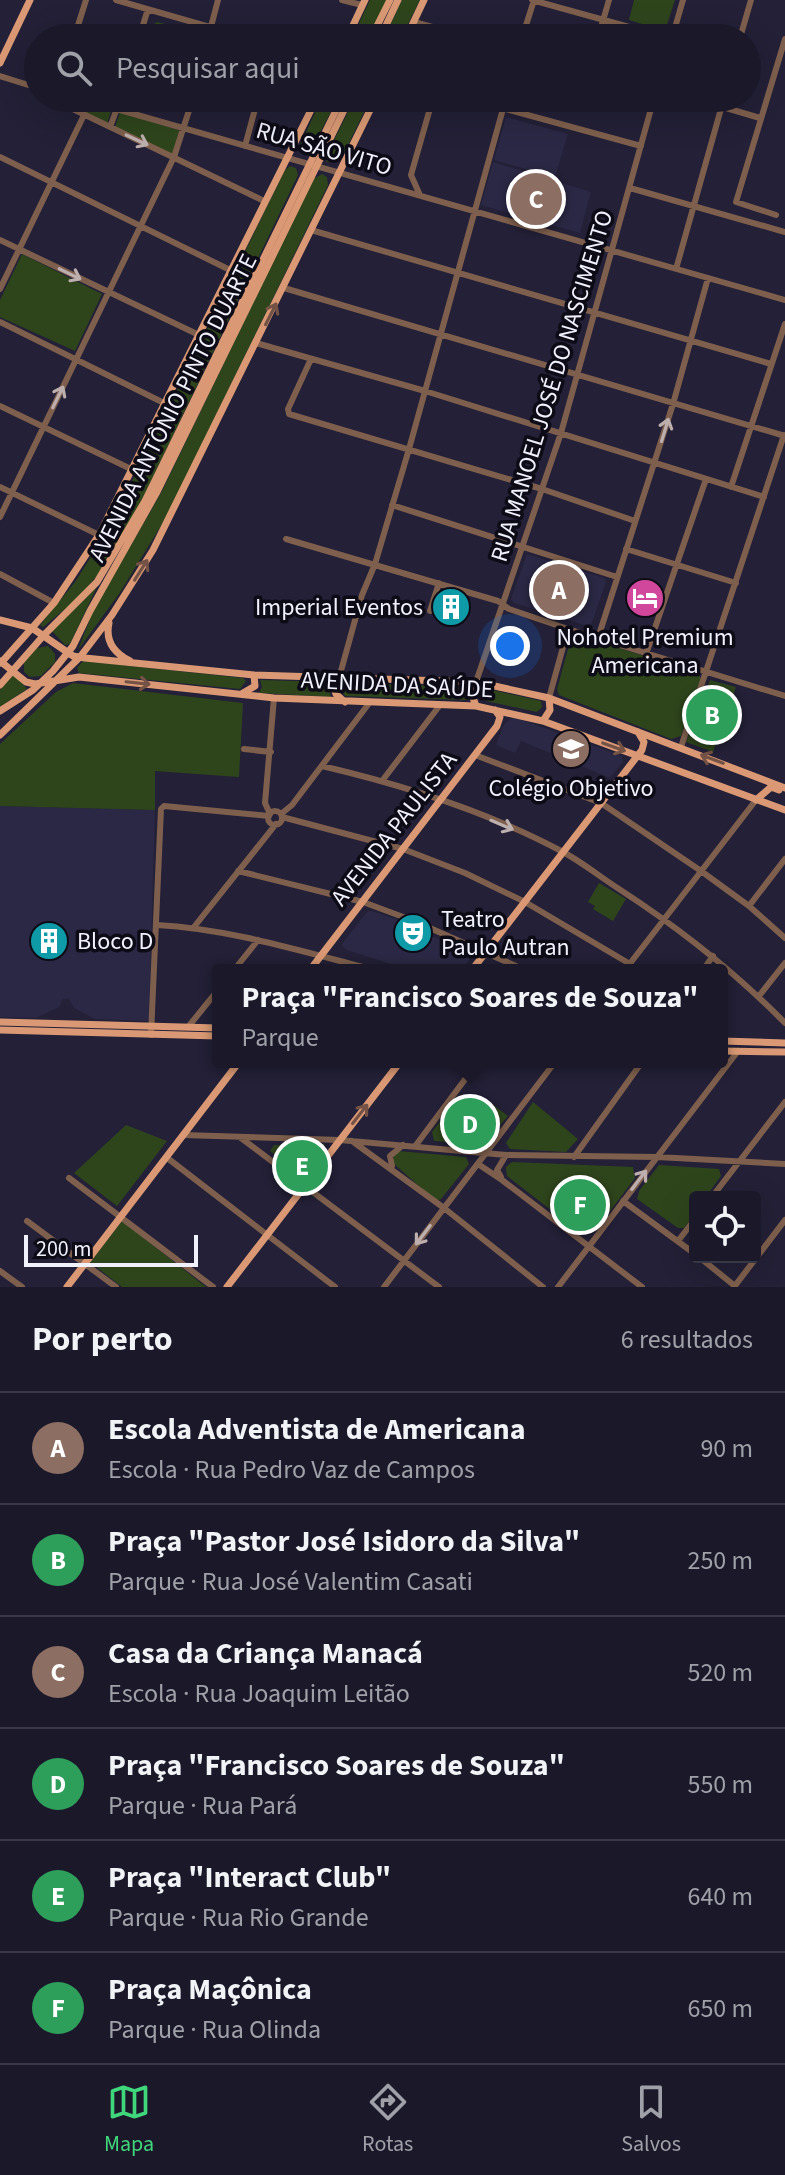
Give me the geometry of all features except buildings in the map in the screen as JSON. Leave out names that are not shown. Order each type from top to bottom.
[{"type":"main road","points":[[0,63],[30,0]]},
{"type":"main road","points":[[378,24],[390,0]]},
{"type":"main road","points":[[387,24],[398,0]]},
{"type":"main road","points":[[414,22],[424,0]]},
{"type":"main road","points":[[354,24],[364,2]]},
{"type":"main road","points":[[40,684],[26,682],[1,662],[54,603],[99,535],[310,112]]},
{"type":"main road","name":"AVENIDA ANTÔNIO PINTO DUARTE","points":[[0,711],[40,684],[68,653],[157,492],[336,112]]},
{"type":"main road","name":"AVENIDA ANTÔNIO PINTO DUARTE","points":[[0,685],[44,635],[88,592],[120,547],[342,112]]},
{"type":"main road","points":[[0,735],[80,657],[112,615],[168,524],[369,112]]},
{"type":"main road","points":[[112,615],[107,627],[111,645],[121,656],[136,663]]},
{"type":"main road","name":"AVENIDA DA SAÚDE","points":[[0,620],[32,628],[68,653],[80,657],[254,675],[476,682],[549,698],[634,728],[785,790]]},
{"type":"main road","points":[[237,694],[252,690],[255,686],[254,675]]},
{"type":"main road","name":"AVENIDA DA SAÚDE","points":[[40,684],[79,677],[274,698],[476,706],[543,721],[785,810]]},
{"type":"main road","points":[[339,678],[334,689],[346,702]]},
{"type":"main road","points":[[476,682],[472,695],[476,706]]},
{"type":"main road","points":[[543,721],[550,710],[549,698]]},
{"type":"main road","name":"AVENIDA PAULISTA","points":[[314,964],[499,723],[499,714],[495,710]]},
{"type":"main road","points":[[477,964],[638,756],[644,742],[642,735],[634,728]]},
{"type":"main road","points":[[756,800],[771,787],[785,790]]},
{"type":"main road","points":[[0,1022],[212,1035]]},
{"type":"main road","points":[[0,1030],[212,1028]]},
{"type":"main road","points":[[728,1041],[785,1043]]},
{"type":"main road","points":[[728,1051],[785,1052]]},
{"type":"main road","points":[[67,1287],[234,1068]]},
{"type":"main road","points":[[227,1287],[395,1068]]},
{"type":"street","points":[[78,24],[86,0]]},
{"type":"street","points":[[116,0],[200,24]]},
{"type":"street","points":[[211,24],[218,0]]},
{"type":"street","points":[[342,0],[364,2]]},
{"type":"street","points":[[526,24],[533,0],[561,4],[619,24]]},
{"type":"street","points":[[603,24],[609,0]]},
{"type":"street","points":[[675,24],[683,0]]},
{"type":"street","points":[[744,24],[751,0]]},
{"type":"street","points":[[143,24],[148,9]]},
{"type":"street","points":[[414,22],[421,24]]},
{"type":"street","points":[[776,215],[736,202],[785,39]]},
{"type":"street","points":[[0,76],[24,84]]},
{"type":"street","points":[[78,112],[264,201]]},
{"type":"street","points":[[110,127],[116,112]]},
{"type":"street","name":"RUA SÃO VITO","points":[[131,112],[785,300]]},
{"type":"street","points":[[0,517],[174,157],[189,112]]},
{"type":"street","points":[[245,146],[254,112]]},
{"type":"street","points":[[396,188],[402,186],[411,175],[429,112]]},
{"type":"street","points":[[339,678],[363,590],[375,564],[409,449],[502,112]]},
{"type":"street","points":[[518,112],[641,146]]},
{"type":"street","name":"RUA MANOEL JOSÉ DO NASCIMENTO","points":[[476,682],[561,433],[650,112]]},
{"type":"street","points":[[676,269],[719,112]]},
{"type":"street","points":[[740,112],[760,118]]},
{"type":"street","points":[[0,289],[84,115]]},
{"type":"street","points":[[0,157],[230,270]]},
{"type":"street","points":[[411,175],[415,190],[422,196]]},
{"type":"street","points":[[630,188],[785,232]]},
{"type":"street","points":[[311,230],[771,364]]},
{"type":"street","points":[[0,240],[199,335]]},
{"type":"street","points":[[598,638],[673,404],[708,278]]},
{"type":"street","points":[[284,288],[673,404],[785,434],[681,747]]},
{"type":"street","points":[[0,322],[166,404]]},
{"type":"street","points":[[731,487],[785,324]]},
{"type":"street","points":[[256,343],[425,391],[764,497]]},
{"type":"street","points":[[311,359],[288,409],[289,414],[542,489],[635,521]]},
{"type":"street","points":[[0,406],[133,470]]},
{"type":"street","points":[[646,654],[706,479]]},
{"type":"street","points":[[0,487],[99,535]]},
{"type":"street","points":[[392,505],[617,577]]},
{"type":"street","points":[[286,539],[498,601],[568,629],[785,696]]},
{"type":"street","points":[[626,549],[736,583]]},
{"type":"street","points":[[0,574],[54,603]]},
{"type":"street","points":[[430,611],[439,583]]},
{"type":"street","points":[[549,698],[568,629]]},
{"type":"street","points":[[274,698],[265,806],[275,817]]},
{"type":"street","points":[[194,927],[261,842],[275,817],[299,796],[370,702]]},
{"type":"street","points":[[382,781],[440,705]]},
{"type":"street","points":[[244,749],[271,752]]},
{"type":"street","points":[[475,755],[601,803],[749,906],[785,938]]},
{"type":"street","points":[[322,766],[441,800],[563,852],[664,919],[722,964]]},
{"type":"street","points":[[630,964],[756,800]]},
{"type":"street","points":[[151,1030],[159,814],[164,806],[275,817],[403,849],[465,873],[525,902],[623,964]]},
{"type":"street","points":[[749,906],[785,859]]},
{"type":"street","points":[[238,871],[363,902],[512,964]]},
{"type":"street","points":[[157,925],[194,927],[351,964]]},
{"type":"street","points":[[239,964],[258,940]]},
{"type":"street","points":[[707,964],[713,956]]},
{"type":"street","points":[[759,996],[785,963]]},
{"type":"street","points":[[728,969],[785,1023]]},
{"type":"street","points":[[188,1027],[212,997]]},
{"type":"street","points":[[728,1064],[738,1051]]},
{"type":"street","points":[[416,1145],[474,1068]]},
{"type":"street","points":[[384,1287],[551,1068]]},
{"type":"street","points":[[574,1157],[638,1068]]},
{"type":"street","points":[[558,1287],[725,1068]]},
{"type":"street","points":[[716,1191],[785,1102]]},
{"type":"street","points":[[183,1135],[340,1140],[506,1155],[657,1157],[785,1164]]},
{"type":"street","points":[[241,1138],[439,1287]]},
{"type":"street","points":[[352,1141],[444,1208],[543,1287]]},
{"type":"street","points":[[367,1142],[394,1170]]},
{"type":"street","points":[[394,1170],[390,1156],[403,1145]]},
{"type":"street","points":[[502,1180],[497,1170],[506,1155]]},
{"type":"street","points":[[166,1157],[335,1287]]},
{"type":"street","points":[[478,1164],[642,1287]]},
{"type":"street","points":[[69,1178],[213,1287]]},
{"type":"street","points":[[623,1201],[689,1250]]},
{"type":"street","points":[[706,1263],[734,1286],[785,1220]]},
{"type":"street","points":[[27,1221],[116,1287]]},
{"type":"street","points":[[678,1241],[689,1227]]},
{"type":"street","points":[[0,1271],[22,1287]]},
{"type":"shaded area","points":[[506,117],[568,134],[555,177],[494,160]]},
{"type":"shaded area","points":[[493,162],[591,192],[580,233],[481,205]]},
{"type":"shaded area","points":[[527,554],[604,578],[606,582],[591,625],[514,603],[511,599]]},
{"type":"shaded area","name":"Colégio Objetivo","points":[[514,717],[622,756],[623,762],[610,778],[521,741],[515,753],[496,745],[504,724]]},
{"type":"shaded area","points":[[0,806],[155,810],[149,1019],[95,1019],[74,1008],[69,999],[63,999],[59,1007],[36,1018],[0,1017]]},
{"type":"shaded area","points":[[367,912],[396,919],[403,922],[401,925],[423,933],[428,930],[427,934],[470,953],[468,961],[466,964],[391,964],[347,950],[341,945]]},
{"type":"green space","points":[[370,0],[387,0],[375,24],[359,24]]},
{"type":"green space","points":[[402,0],[420,0],[408,24],[391,24]]},
{"type":"green space","points":[[634,0],[675,0],[667,24],[642,24],[629,20]]},
{"type":"green space","points":[[82,112],[111,112],[107,124]]},
{"type":"green space","points":[[120,112],[182,131],[172,154],[115,127]]},
{"type":"green space","points":[[315,112],[331,112],[309,154],[299,147]]},
{"type":"green space","points":[[348,112],[364,112],[340,161],[327,162],[325,158]]},
{"type":"green space","points":[[290,166],[296,168],[298,175],[142,500],[102,570],[76,600],[43,627],[40,625],[75,582],[108,530],[285,170]]},
{"type":"green space","points":[[322,174],[327,177],[328,185],[167,516],[119,594],[78,650],[93,611],[161,493],[313,179]]},
{"type":"green space","points":[[22,254],[102,294],[75,351],[0,317],[0,300]]},
{"type":"green space","points":[[97,587],[70,644],[65,645],[52,631]]},
{"type":"green space","points":[[578,635],[697,673],[701,678],[681,736],[671,739],[559,695],[557,689],[570,642]]},
{"type":"green space","points":[[48,646],[55,654],[55,662],[41,676],[30,677],[24,672],[24,663],[37,648]]},
{"type":"green space","points":[[83,661],[243,678],[246,681],[240,689],[79,673],[77,668]]},
{"type":"green space","points":[[15,675],[27,689],[0,707],[0,690]]},
{"type":"green space","points":[[260,680],[331,682],[331,697],[259,693],[262,687]]},
{"type":"green space","points":[[710,680],[736,687],[713,752],[686,742]]},
{"type":"green space","points":[[73,683],[243,703],[239,777],[155,771],[155,810],[0,806],[0,744],[56,692]]},
{"type":"green space","points":[[345,683],[470,687],[468,700],[345,696],[341,689]]},
{"type":"green space","points":[[488,689],[541,701],[542,707],[537,712],[486,701],[482,694]]},
{"type":"green space","points":[[599,883],[626,899],[613,921],[593,909],[595,906],[588,902]]},
{"type":"green space","points":[[460,1095],[481,1110],[488,1101],[508,1116],[483,1145],[434,1141],[432,1132]]},
{"type":"green space","points":[[533,1102],[578,1139],[566,1152],[510,1149],[506,1143]]},
{"type":"green space","points":[[126,1125],[167,1141],[117,1206],[74,1173]]},
{"type":"green space","points":[[324,1144],[326,1151],[306,1179],[270,1151],[274,1145]]},
{"type":"green space","points":[[398,1151],[466,1157],[469,1164],[441,1199],[436,1201],[394,1164],[393,1154]]},
{"type":"green space","points":[[512,1162],[633,1167],[635,1178],[595,1231],[583,1235],[507,1176],[506,1167]]},
{"type":"green space","points":[[659,1165],[719,1169],[721,1176],[710,1191],[689,1191],[689,1222],[684,1228],[678,1228],[637,1199],[639,1191]]},
{"type":"green space","points":[[122,1221],[206,1287],[122,1287],[90,1262]]},
{"type":"place","name":"Casa da Criança Manacá","points":[[536,199]]},
{"type":"place","name":"Escola Adventista de Americana","points":[[559,590]]},
{"type":"place","name":"Nohotel Premium Americana","points":[[645,598]]},
{"type":"place","name":"Imperial Eventos","points":[[451,607]]},
{"type":"place","name":"Praça \"Pastor José Isidoro da Silva\"","points":[[712,715]]},
{"type":"place","name":"Colégio Objetivo","points":[[571,749]]},
{"type":"place","name":"Teatro Paulo Autran","points":[[413,933]]},
{"type":"place","name":"Bloco D","points":[[49,941]]},
{"type":"place","name":"Praça \"Francisco Soares de Souza\"","points":[[470,1124]]},
{"type":"place","name":"Praça \"Interact Club\"","points":[[302,1166]]},
{"type":"place","name":"Praça Maçônica","points":[[580,1205]]}]
